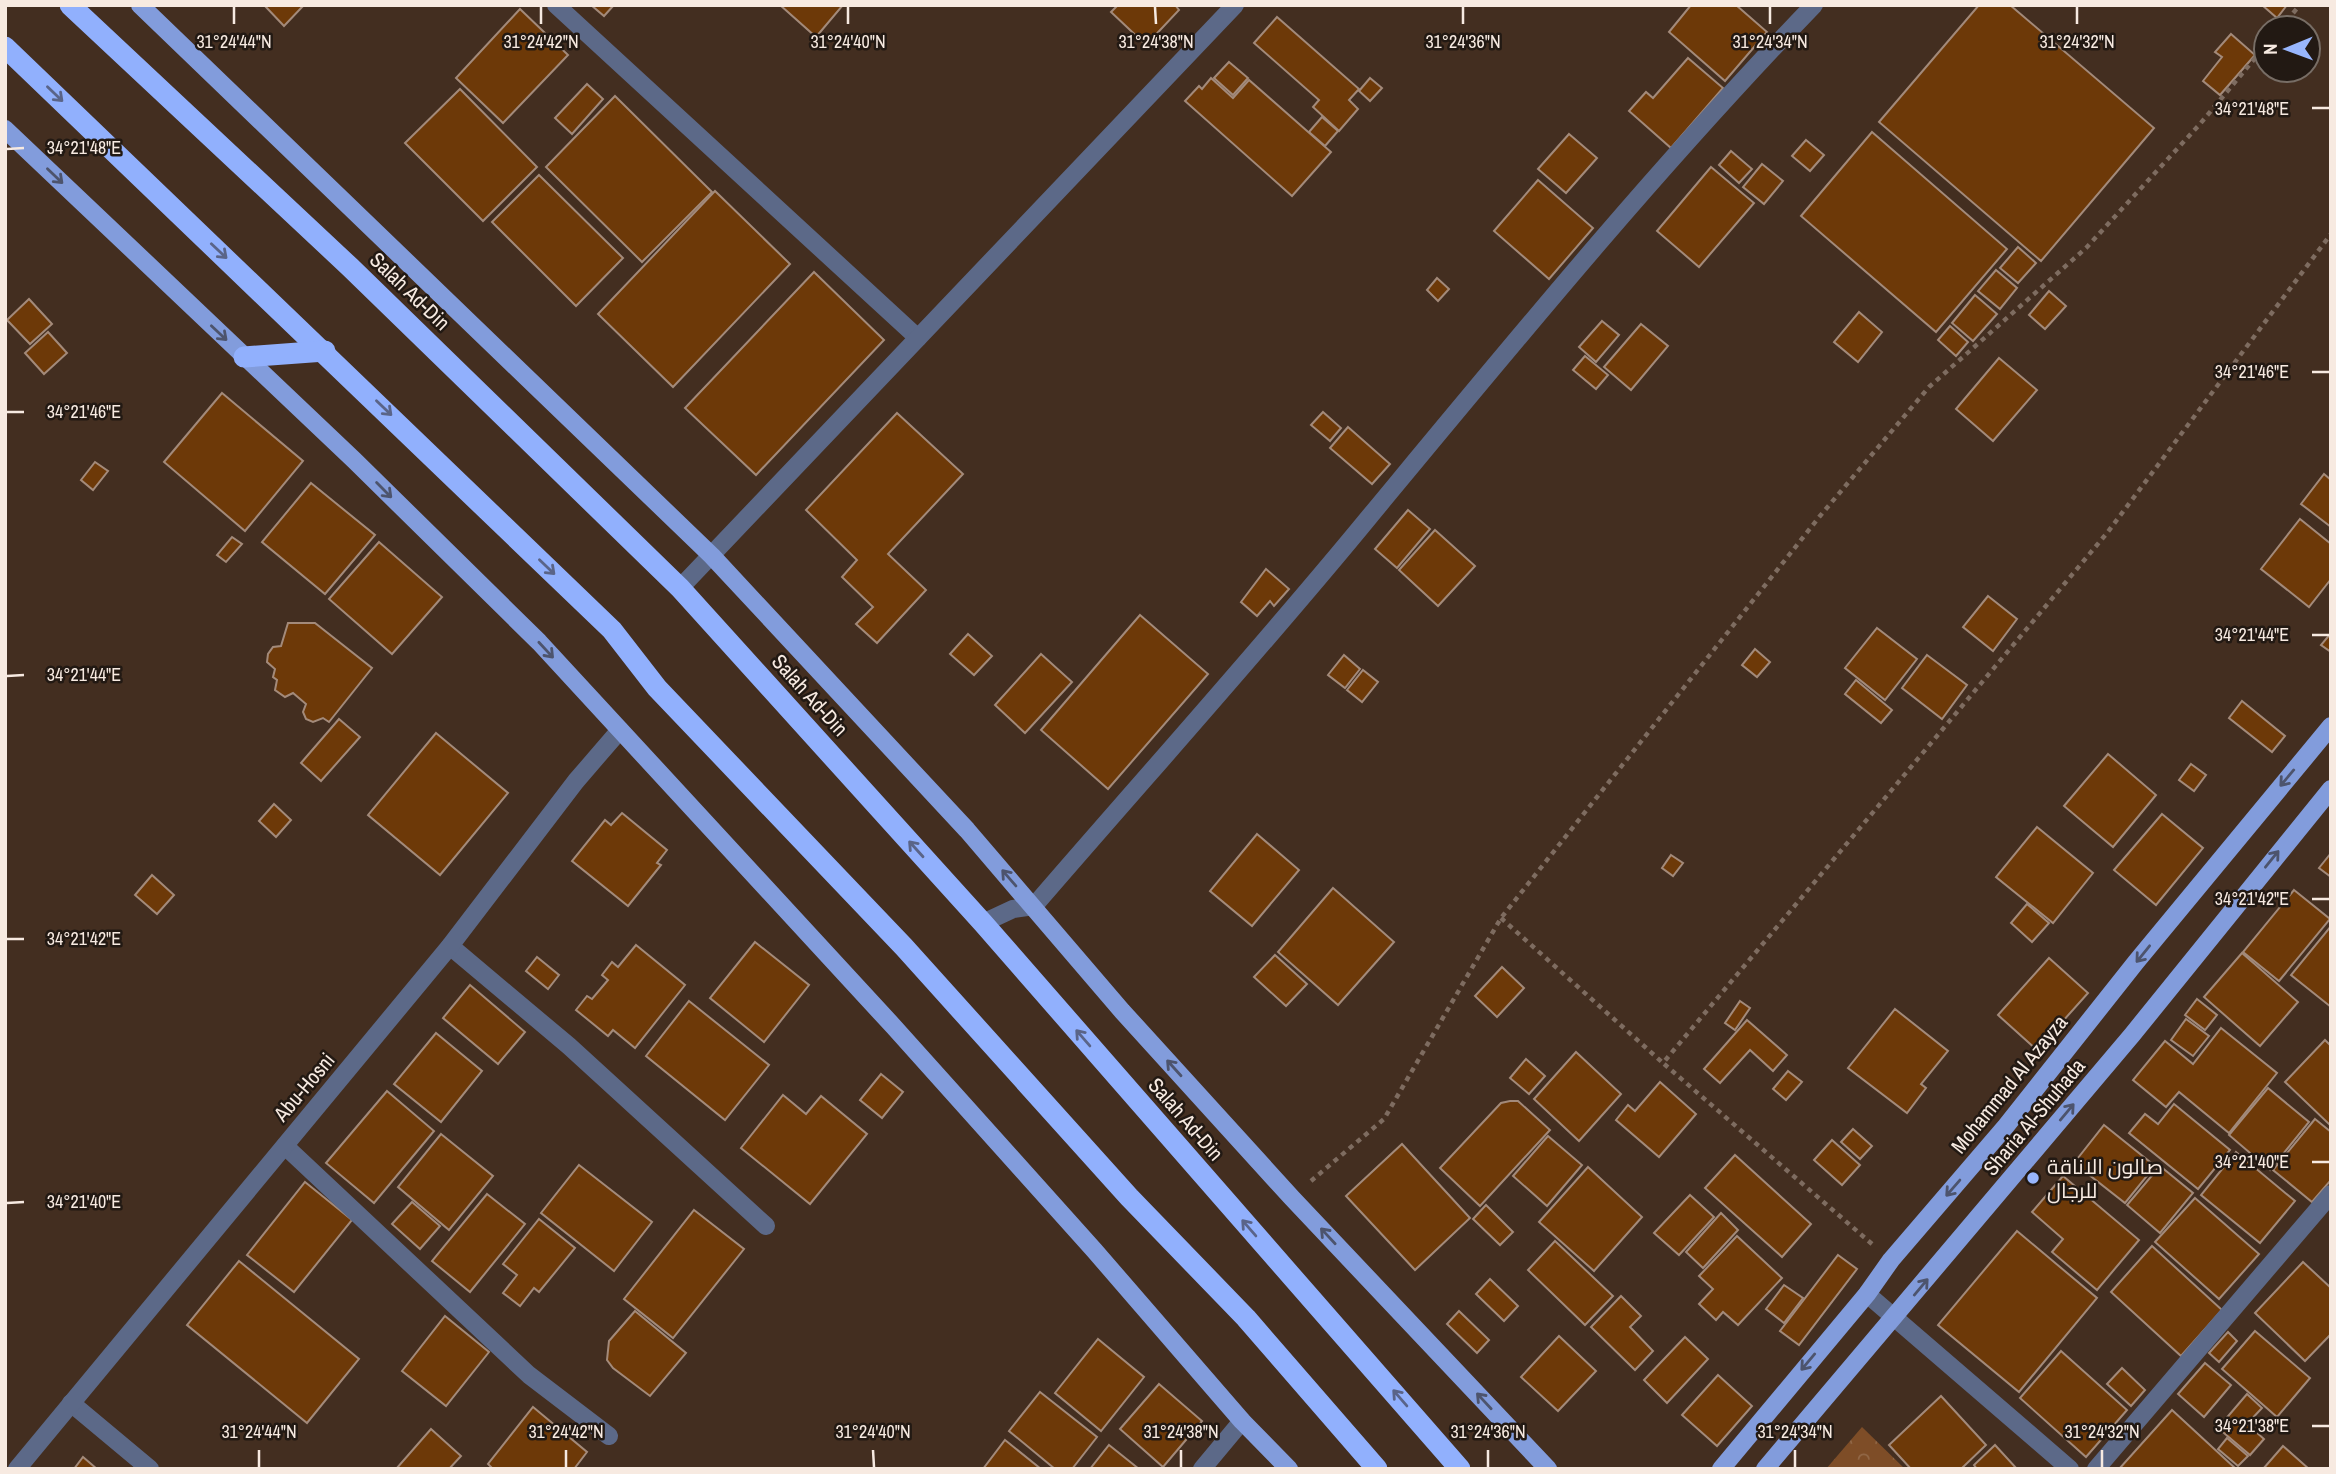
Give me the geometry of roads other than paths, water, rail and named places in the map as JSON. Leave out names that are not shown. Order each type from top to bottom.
[{"type":"highway","name":"Salah Ad-Din","points":[[70,5],[350,267],[680,588],[983,923],[1460,1469]]},
{"type":"highway","points":[[5,47],[325,351],[612,630],[657,688],[904,947],[1129,1197],[1246,1318],[1377,1469]]},
{"type":"highway","points":[[244,357],[325,351]]},
{"type":"main road","points":[[140,5],[712,556],[958,820],[1122,1011],[1292,1198],[1548,1469]]},
{"type":"main road","points":[[5,129],[529,633],[967,1108],[1242,1421],[1289,1469]]},
{"type":"main road","name":"Mohammad Al Azayza","points":[[1721,1469],[1867,1294],[1891,1260],[2006,1126],[2136,961],[2331,726]]},
{"type":"main road","name":"Sharia Al-Shuhada","points":[[1765,1469],[2132,1035],[2331,789]]},
{"type":"street","points":[[556,5],[918,338]]},
{"type":"street","points":[[680,588],[1235,5]]},
{"type":"street","points":[[983,923],[1013,909],[1034,906],[1369,519],[1523,328],[1734,87],[1814,5]]},
{"type":"street","name":"Abu-Hosni","points":[[17,1469],[450,946],[576,781],[620,730]]},
{"type":"street","points":[[450,946],[569,1046],[766,1226]]},
{"type":"street","points":[[285,1146],[529,1375],[609,1436]]},
{"type":"street","points":[[2096,1469],[2331,1194]]},
{"type":"street","points":[[1867,1294],[2070,1469]]},
{"type":"street","points":[[71,1403],[150,1469]]},
{"type":"street","points":[[1202,1469],[1242,1421]]},
{"type":"place","name":"صالون الاناقة للرجال","points":[[2033,1178]]}]
